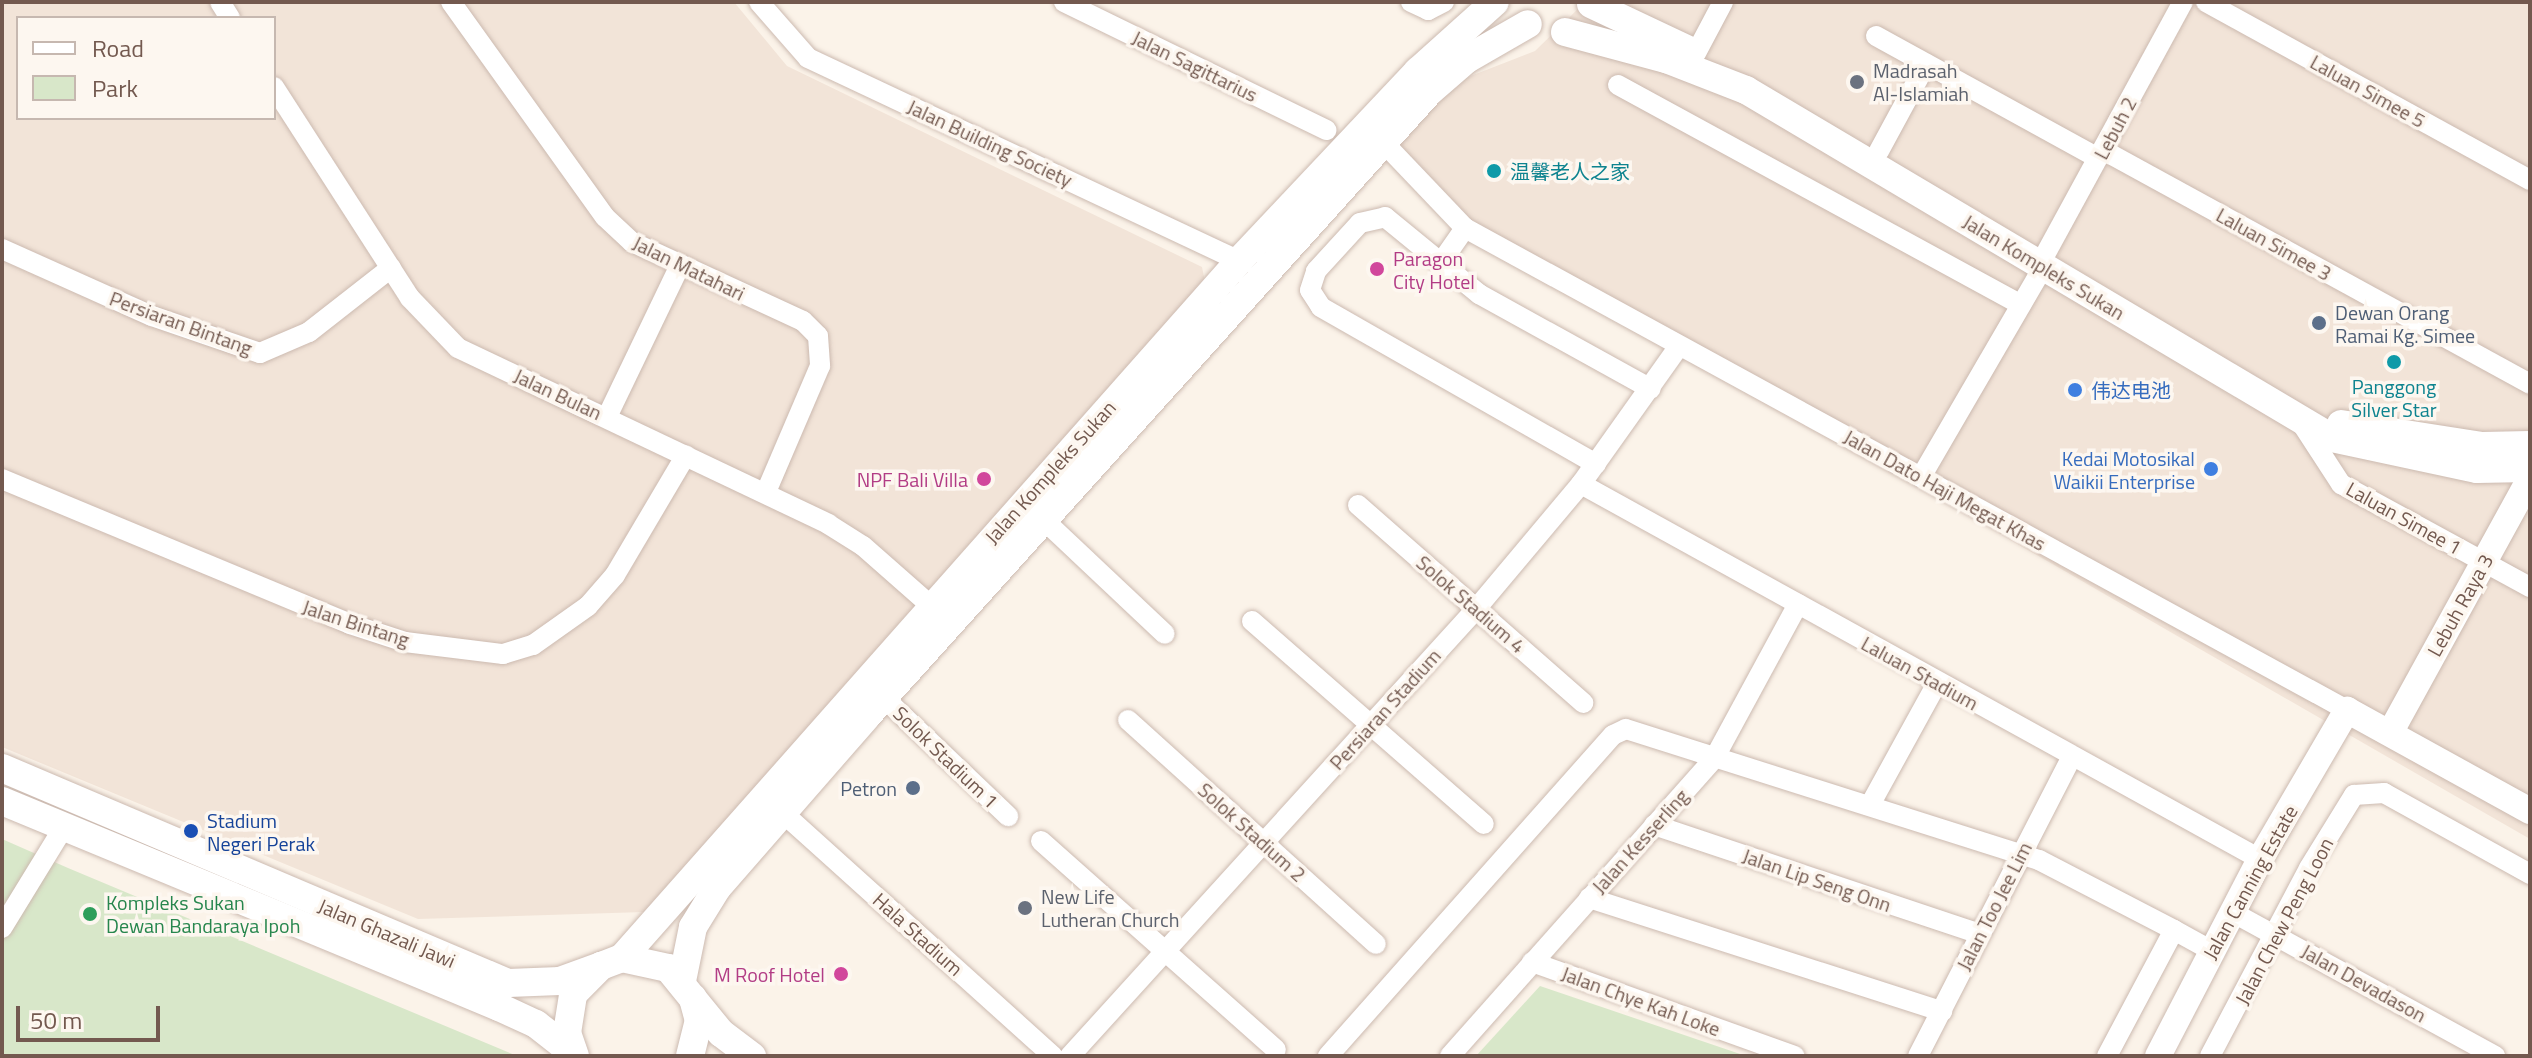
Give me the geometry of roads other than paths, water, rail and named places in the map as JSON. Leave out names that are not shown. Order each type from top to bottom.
[{"type":"main road","name":"Jalan Kompleks Sukan","points":[[574,1054],[567,1013],[573,994],[668,911],[930,605],[1239,261],[1418,71],[1495,2]]},
{"type":"main road","name":"Jalan Kompleks Sukan","points":[[690,1056],[699,1021],[688,989],[701,911],[883,697],[1046,522],[1383,142],[1467,59],[1522,13],[1552,34],[1577,26],[1591,3],[1696,53],[1879,151],[2302,424],[2382,451],[2477,469],[2530,468]]},
{"type":"main road","name":"Jalan Kompleks Sukan","points":[[1565,32],[1666,59],[1746,90],[2309,412],[2336,423],[2482,446],[2530,445]]},
{"type":"main road","name":"Jalan Ghazali Jawi","points":[[7,770],[508,983],[560,981],[611,962]]},
{"type":"main road","points":[[7,770],[13,782],[64,809],[64,827],[89,818],[144,837],[151,831]]},
{"type":"main road","name":"Jalan Ghazali Jawi","points":[[2,801],[499,1007],[536,1024],[574,1054]]},
{"type":"main road","points":[[611,962],[650,960],[688,989],[721,1033],[752,1056]]},
{"type":"street","name":"Jalan Matahari","points":[[451,2],[605,217],[632,242],[803,321],[822,346],[820,366],[766,492]]},
{"type":"street","name":"Jalan Sagittarius","points":[[1064,2],[1327,130]]},
{"type":"street","points":[[1411,2],[1428,10],[1444,2]]},
{"type":"street","points":[[1696,53],[1723,2]]},
{"type":"street","name":"Lebuh 2","points":[[1921,477],[2021,305],[2183,2]]},
{"type":"street","name":"Laluan Simee 5","points":[[2206,2],[2530,180]]},
{"type":"street","name":"Jalan Building Society","points":[[768,5],[808,58],[1239,261]]},
{"type":"street","name":"Laluan Simee 3","points":[[1876,36],[2530,384]]},
{"type":"street","points":[[1879,151],[1926,64]]},
{"type":"street","points":[[1618,85],[2021,305]]},
{"type":"street","name":"Jalan Bulan","points":[[276,90],[431,325],[458,348],[766,492],[863,546],[930,605]]},
{"type":"street","name":"Jalan Dato Haji Megat Khas","points":[[1383,142],[1465,228],[2530,811]]},
{"type":"street","points":[[1596,464],[1321,307],[1310,290],[1316,271],[1360,223],[1376,216],[1392,222],[1479,294],[1651,389]]},
{"type":"street","points":[[1440,264],[1465,228]]},
{"type":"street","name":"Persiaran Bintang","points":[[2,249],[152,316],[260,353],[309,332],[391,268]]},
{"type":"street","points":[[607,417],[680,265]]},
{"type":"street","name":"Persiaran Stadium","points":[[1070,1056],[1476,609],[1581,484],[1679,346]]},
{"type":"street","name":"Laluan Simee 1","points":[[2302,424],[2341,484],[2530,587]]},
{"type":"street","name":"Jalan Bintang","points":[[2,479],[350,624],[405,642],[503,654],[533,645],[588,606],[615,575],[686,455]]},
{"type":"street","name":"Lebuh Raya 3","points":[[2390,733],[2530,478]]},
{"type":"street","name":"Laluan Stadium","points":[[1581,484],[2260,859]]},
{"type":"street","name":"Solok Stadium 4","points":[[1358,505],[1583,703]]},
{"type":"street","points":[[1046,522],[1165,634]]},
{"type":"street","name":"Jalan Kesserling","points":[[1450,1056],[1715,757],[1798,604]]},
{"type":"street","points":[[1252,621],[1484,824]]},
{"type":"street","points":[[1870,805],[1937,683]]},
{"type":"street","name":"Solok Stadium 1","points":[[883,697],[1008,816]]},
{"type":"street","name":"Jalan Canning Estate","points":[[2158,1056],[2260,859],[2347,710]]},
{"type":"street","name":"Solok Stadium 2","points":[[1128,720],[1376,944]]},
{"type":"street","points":[[1334,1055],[1420,948],[1617,731],[1631,730],[2019,855],[2212,951]]},
{"type":"street","name":"Jalan Too Jee Lim","points":[[1918,1056],[2072,756]]},
{"type":"street","name":"Jalan Chew Peng Loon","points":[[2210,1056],[2348,802],[2362,791],[2384,793],[2530,874]]},
{"type":"street","name":"Hala Stadium","points":[[783,813],[1053,1056]]},
{"type":"street","name":"Jalan Lip Seng Onn","points":[[1654,825],[1979,934]]},
{"type":"street","points":[[2,928],[64,827]]},
{"type":"street","points":[[1041,841],[1276,1050]]},
{"type":"street","points":[[1589,898],[1942,1011]]},
{"type":"street","name":"Jalan Devadason","points":[[2232,912],[2495,1056]]},
{"type":"street","points":[[2107,1056],[2174,930]]},
{"type":"street","name":"Jalan Chye Kah Loke","points":[[1532,962],[1795,1056]]},
{"type":"place","name":"Madrasah Al-Islamiah","points":[[1857,82]]},
{"type":"place","name":"温馨老人之家","points":[[1494,171]]},
{"type":"place","name":"Paragon City Hotel","points":[[1377,269]]},
{"type":"place","name":"Dewan Orang Ramai Kg. Simee","points":[[2319,323]]},
{"type":"place","name":"Panggong Silver Star","points":[[2394,362]]},
{"type":"place","name":"伟达电池","points":[[2075,390]]},
{"type":"place","name":"Kedai Motosikal Waikii Enterprise","points":[[2211,469]]},
{"type":"place","name":"NPF Bali Villa","points":[[984,479]]},
{"type":"place","name":"Petron","points":[[913,788]]},
{"type":"place","name":"Stadium Negeri Perak","points":[[191,831]]},
{"type":"place","name":"New Life Lutheran Church","points":[[1025,908]]},
{"type":"place","name":"Kompleks Sukan Dewan Bandaraya Ipoh","points":[[90,914]]},
{"type":"place","name":"M Roof Hotel","points":[[841,974]]}]
